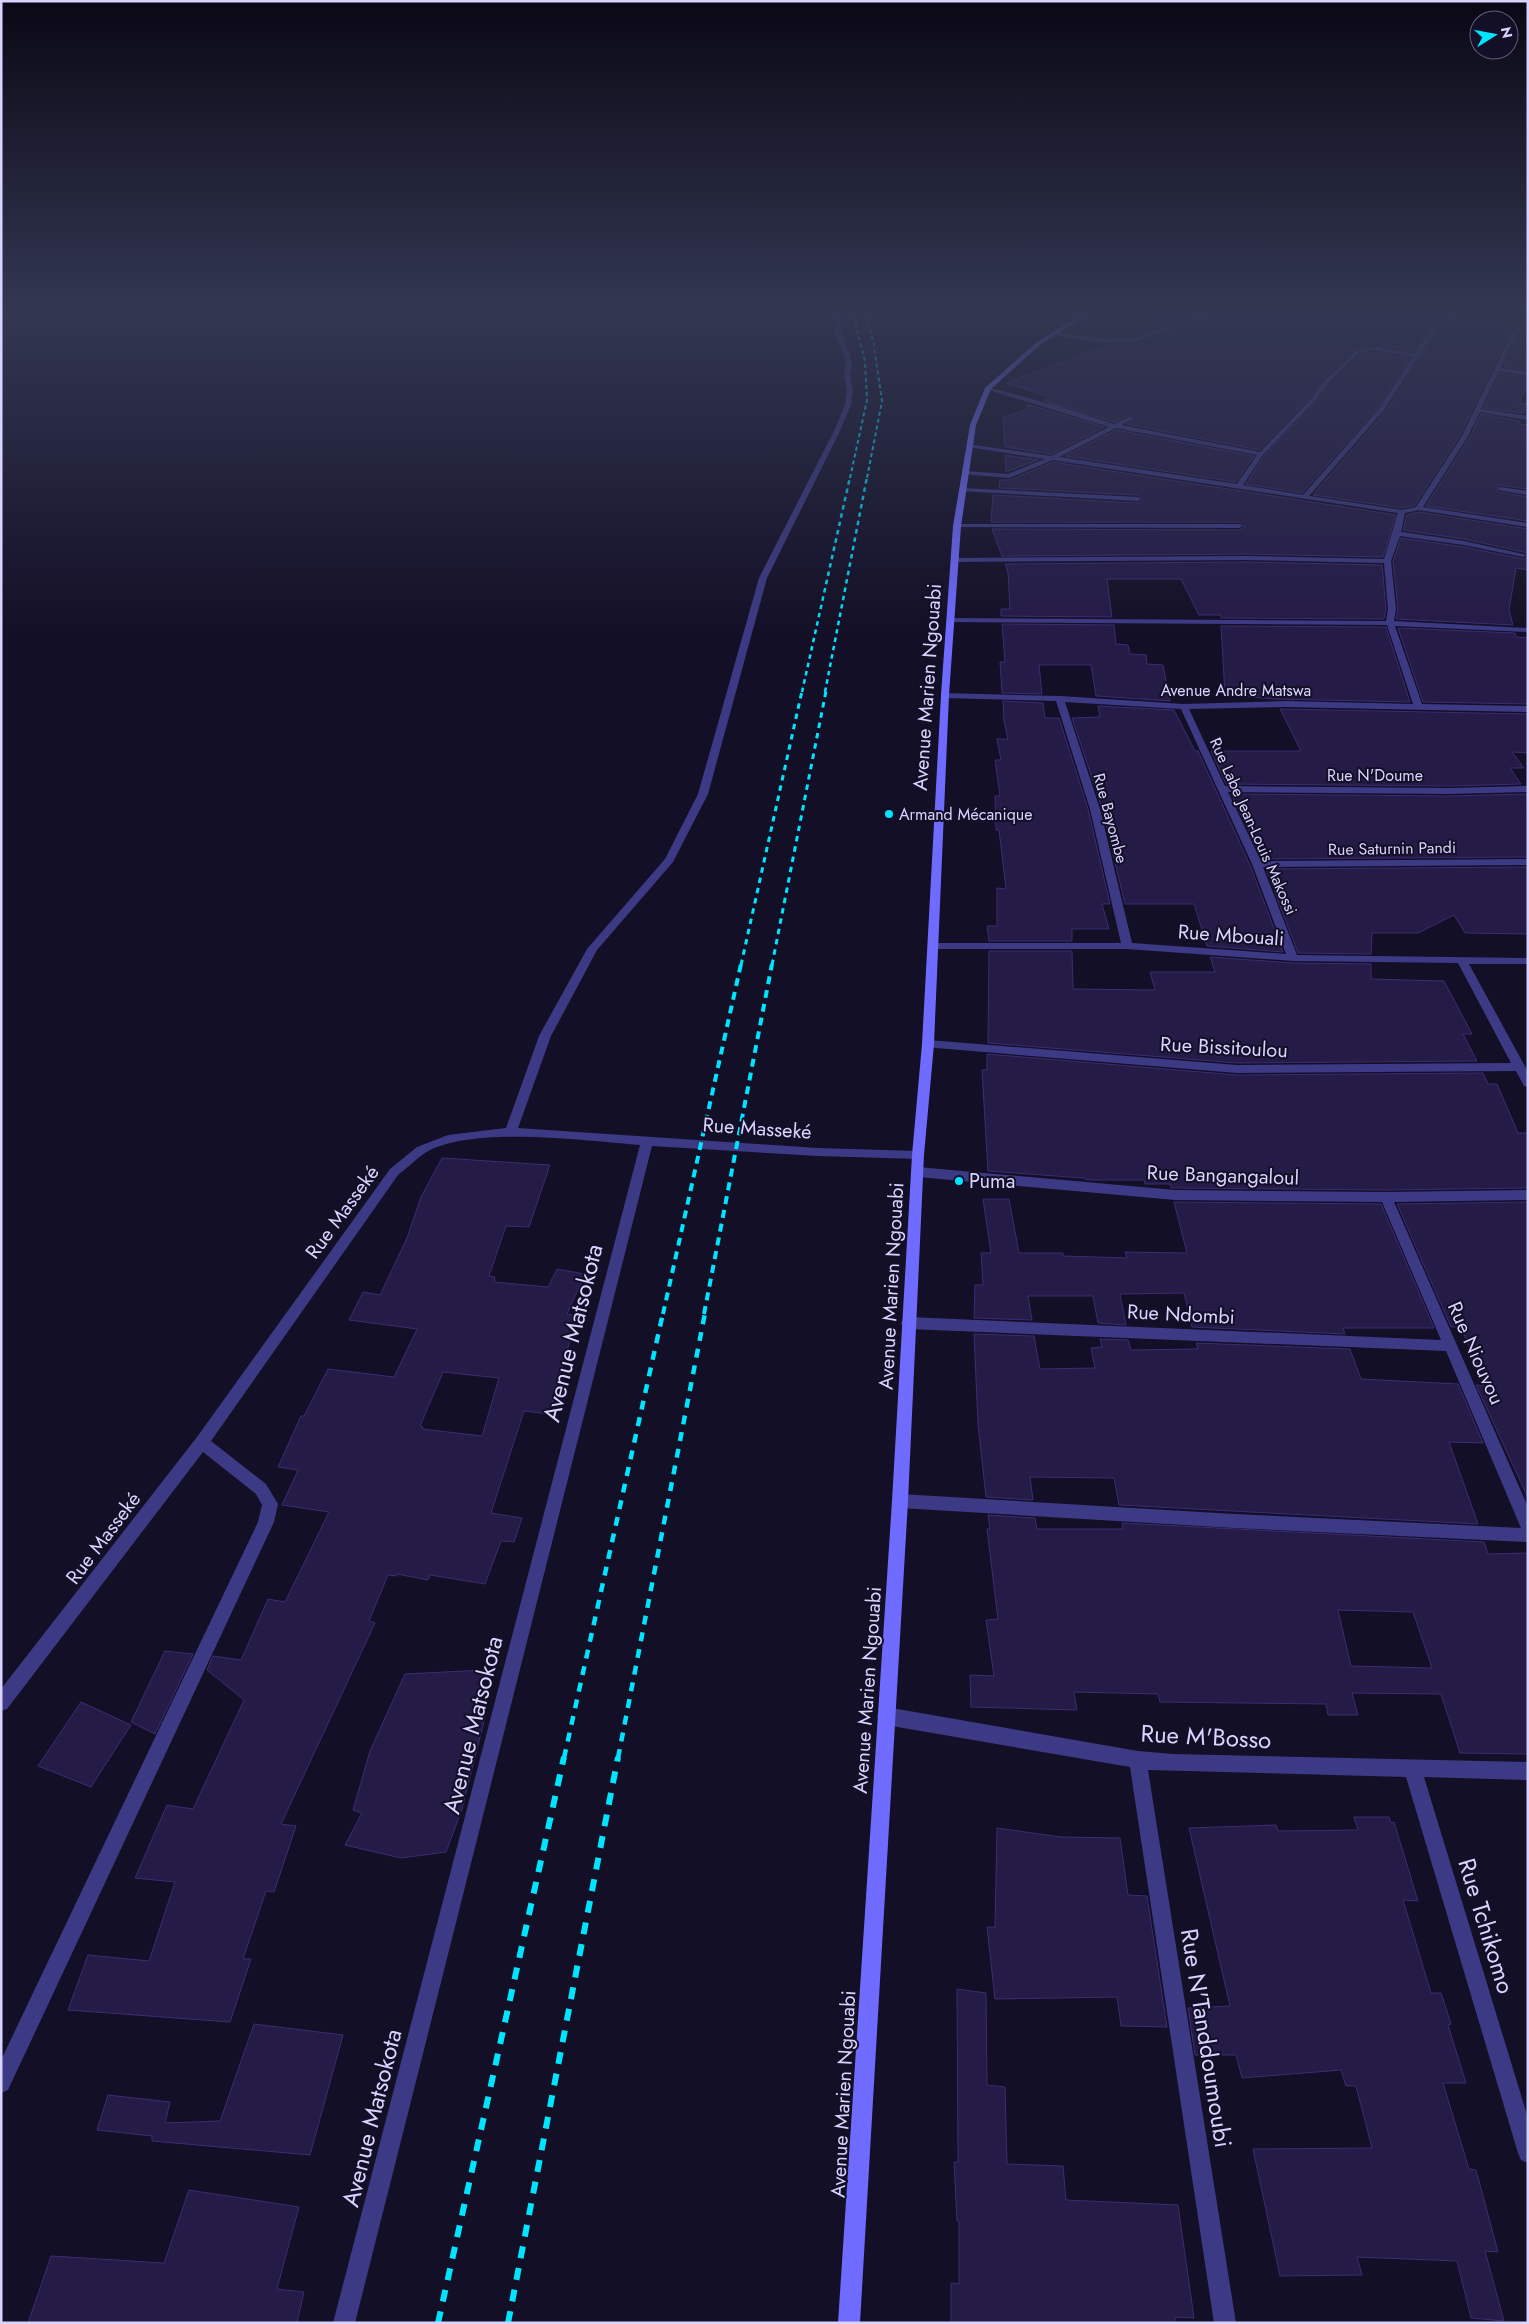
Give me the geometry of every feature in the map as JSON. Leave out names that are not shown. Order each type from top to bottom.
[{"type":"street","points":[[510,1132],[545,1036],[592,949],[670,860],[703,794],[763,578],[843,417]]},
{"type":"street","name":"Avenue Marien Ngouabi","points":[[849,2323],[900,1501],[918,1155],[928,1044],[945,696],[957,526],[964,473],[976,417]]},
{"type":"street","points":[[1088,417],[1114,426],[1261,454]]},
{"type":"street","points":[[1239,486],[1261,454],[1296,417]]},
{"type":"street","points":[[1304,496],[1374,417]]},
{"type":"street","points":[[1419,508],[1465,436],[1474,417]]},
{"type":"street","points":[[964,473],[1009,476],[1054,457],[1131,418]]},
{"type":"street","points":[[970,445],[1402,512],[1419,508],[1528,525]]},
{"type":"street","points":[[1500,489],[1528,493]]},
{"type":"street","points":[[962,490],[1138,499]]},
{"type":"street","points":[[1402,512],[1397,534],[1386,561],[1392,609],[1390,623],[1419,708]]},
{"type":"street","points":[[957,526],[1239,526]]},
{"type":"street","points":[[1397,534],[1464,543],[1523,555]]},
{"type":"street","points":[[955,560],[1244,558],[1386,561]]},
{"type":"street","points":[[951,620],[1390,623],[1528,630]]},
{"type":"street","name":"Avenue Andre Matswa","points":[[945,696],[1060,699],[1184,706],[1286,704],[1528,709]]},
{"type":"street","name":"Rue Bayombe","points":[[1060,699],[1095,809],[1127,946]]},
{"type":"street","name":"Rue Labe Jean-Louis Makossi","points":[[1184,706],[1257,864],[1294,958]]},
{"type":"street","name":"Rue N'Doume","points":[[1222,789],[1439,791],[1528,789]]},
{"type":"street","name":"Rue Saturnin Pandi","points":[[1257,864],[1528,862]]},
{"type":"street","name":"Rue Mbouali","points":[[932,946],[1127,946],[1294,958],[1528,960]]},
{"type":"street","points":[[1461,959],[1528,1083]]},
{"type":"street","name":"Rue Bissitoulou","points":[[928,1044],[1237,1069],[1519,1067]]},
{"type":"street","name":"Rue Masseké","points":[[1,1703],[202,1442],[394,1172],[421,1150],[452,1138],[510,1132],[818,1152],[918,1155]]},
{"type":"street","name":"Avenue Matsokota","points":[[344,2323],[648,1140]]},
{"type":"street","name":"Rue Bangangaloul","points":[[918,1172],[1175,1195],[1386,1197],[1528,1195]]},
{"type":"street","name":"Rue Niouvou","points":[[1386,1197],[1452,1346],[1528,1526]]},
{"type":"street","name":"Rue Ndombi","points":[[908,1323],[1452,1346]]},
{"type":"street","points":[[1,2084],[266,1522],[270,1504],[261,1489],[202,1442]]},
{"type":"street","points":[[900,1501],[1234,1521],[1528,1534]]},
{"type":"street","name":"Rue M'Bosso","points":[[886,1716],[1138,1760],[1182,1764],[1528,1771]]},
{"type":"street","name":"Rue N'Tanddoumoubi","points":[[1138,1760],[1225,2323]]},
{"type":"street","name":"Rue Tchikomo","points":[[1413,1770],[1528,2154]]},
{"type":"building","points":[[1072,417],[1104,427],[1051,454],[1005,447],[1003,418]]},
{"type":"building","points":[[1099,417],[1124,417],[1114,422]]},
{"type":"building","points":[[1134,417],[1291,417],[1259,450],[1127,424],[1135,419]]},
{"type":"building","points":[[1301,417],[1370,417],[1302,493],[1246,484],[1264,456]]},
{"type":"building","points":[[1380,417],[1468,417],[1460,435],[1415,505],[1402,508],[1313,495]]},
{"type":"building","points":[[1479,417],[1500,417],[1520,421],[1519,424],[1528,425],[1528,489],[1500,485],[1496,488],[1498,492],[1528,497],[1528,521],[1426,506],[1470,437]]},
{"type":"building","points":[[1116,430],[1254,456],[1236,482],[1065,456]]},
{"type":"building","points":[[1005,455],[1038,460],[1006,472]]},
{"type":"building","points":[[1053,462],[1396,515],[1383,557],[1245,554],[1002,556],[992,529],[1239,530],[1245,527],[1239,522],[991,522],[993,495],[1138,503],[1143,500],[1138,495],[999,488],[1000,480],[1010,480]]},
{"type":"building","points":[[1419,512],[1528,529],[1528,553],[1464,539],[1403,530],[1407,515]]},
{"type":"building","points":[[1401,538],[1464,547],[1523,559],[1528,557],[1528,570],[1516,568],[1509,610],[1513,625],[1396,619],[1398,609],[1393,561]]},
{"type":"building","points":[[1245,562],[1382,565],[1386,609],[1384,619],[1221,618],[1221,615],[1199,615],[1181,579],[1107,579],[1112,617],[1001,616],[1001,609],[1010,609],[1008,572],[1005,564]]},
{"type":"building","points":[[1002,624],[1114,625],[1116,644],[1128,645],[1130,654],[1146,655],[1147,664],[1163,665],[1170,701],[1096,696],[1091,665],[1039,665],[1042,694],[1002,693],[1000,662],[1005,662]]},
{"type":"building","points":[[1221,626],[1386,627],[1410,702],[1275,699],[1225,695]]},
{"type":"building","points":[[1398,628],[1515,633],[1516,637],[1528,638],[1528,704],[1423,702]]},
{"type":"building","points":[[1003,701],[1043,703],[1045,718],[1059,718],[1088,809],[1110,904],[1102,904],[1109,929],[1072,929],[1072,941],[989,941],[987,926],[997,926],[997,888],[1006,889],[999,830],[996,830],[995,796],[1000,796],[995,760],[1001,760],[997,739],[1008,739],[1004,721]]},
{"type":"building","points":[[1098,706],[1174,710],[1195,751],[1198,751],[1250,865],[1283,952],[1207,946],[1194,904],[1125,904],[1102,808],[1072,718],[1100,717]]},
{"type":"building","points":[[1280,709],[1528,714],[1528,753],[1512,752],[1524,768],[1510,768],[1521,784],[1449,786],[1226,784],[1211,751],[1301,751]]},
{"type":"building","points":[[1231,794],[1449,796],[1527,794],[1528,857],[1262,859]]},
{"type":"building","points":[[1528,867],[1528,934],[1465,933],[1454,915],[1418,933],[1372,933],[1371,954],[1298,953],[1266,869]]},
{"type":"building","points":[[989,951],[1072,951],[1073,989],[1155,990],[1150,972],[1215,972],[1210,957],[1293,963],[1371,964],[1371,979],[1444,981],[1472,1034],[1463,1034],[1477,1061],[1237,1063],[988,1043]]},
{"type":"building","points":[[987,1054],[1237,1075],[1483,1073],[1488,1084],[1497,1084],[1518,1133],[1528,1133],[1528,1188],[1386,1190],[1171,1188],[1170,1184],[1145,1184],[1144,1180],[1088,1180],[1083,1178],[988,1171],[982,1070],[987,1070]]},
{"type":"building","points":[[442,1158],[550,1165],[529,1227],[506,1226],[489,1276],[495,1277],[494,1282],[548,1287],[557,1269],[585,1274],[567,1314],[575,1315],[571,1337],[549,1414],[524,1411],[491,1513],[522,1518],[514,1542],[501,1541],[485,1584],[430,1575],[428,1580],[397,1574],[396,1576],[388,1575],[369,1621],[375,1623],[281,1824],[296,1826],[274,1892],[266,1891],[243,1959],[251,1959],[230,2022],[68,2010],[88,1955],[149,1961],[175,1882],[135,1878],[167,1805],[193,1809],[244,1700],[207,1670],[213,1656],[241,1660],[268,1599],[285,1602],[329,1512],[282,1505],[298,1470],[278,1467],[301,1416],[304,1416],[328,1369],[394,1377],[417,1329],[349,1320],[363,1292],[380,1295],[407,1238],[421,1197]],"holes":[[[443,1372],[499,1378],[482,1436],[422,1429],[423,1427],[420,1426]]]},
{"type":"building","points":[[983,1199],[1009,1199],[1019,1253],[1063,1253],[1063,1256],[1127,1258],[1125,1252],[1187,1253],[1174,1202],[1381,1204],[1434,1328],[1343,1328],[1345,1334],[1192,1327],[1184,1293],[1120,1294],[1126,1325],[1098,1323],[1093,1296],[1028,1296],[1032,1320],[974,1318],[975,1285],[983,1285],[981,1253],[991,1253]]},
{"type":"building","points":[[1528,1202],[1528,1498],[1476,1385],[1485,1385],[1461,1327],[1451,1327],[1397,1204]]},
{"type":"building","points":[[974,1334],[1034,1336],[1040,1369],[1095,1368],[1091,1348],[1102,1347],[1100,1339],[1128,1340],[1131,1350],[1198,1349],[1196,1343],[1350,1349],[1361,1379],[1458,1384],[1483,1443],[1449,1442],[1478,1524],[1119,1505],[1114,1478],[1030,1477],[1033,1500],[986,1497],[978,1424]]},
{"type":"building","points":[[988,1515],[1035,1518],[1037,1529],[1123,1529],[1122,1523],[1484,1542],[1488,1554],[1528,1553],[1528,1754],[1460,1753],[1441,1694],[1352,1693],[1358,1715],[1328,1715],[1326,1704],[1160,1702],[1158,1694],[1074,1692],[1077,1710],[971,1707],[970,1675],[994,1676],[986,1620],[998,1619],[987,1529],[990,1529]],"holes":[[[1338,1610],[1413,1612],[1432,1668],[1351,1666]]]},
{"type":"building","points":[[165,1651],[193,1654],[155,1734],[131,1722]]},
{"type":"building","points":[[484,1670],[477,1695],[488,1695],[484,1721],[462,1809],[446,1852],[401,1858],[345,1845],[362,1813],[353,1810],[370,1751],[405,1674]]},
{"type":"building","points":[[81,1702],[131,1725],[91,1787],[38,1766]]},
{"type":"building","points":[[1354,1817],[1389,1817],[1391,1823],[1394,1822],[1418,1901],[1403,1900],[1431,1993],[1441,1993],[1451,2024],[1448,2025],[1466,2083],[1443,2083],[1469,2169],[1476,2170],[1498,2252],[1485,2251],[1504,2321],[1471,2318],[1457,2261],[1357,2257],[1362,2275],[1280,2276],[1253,2149],[1372,2148],[1356,2086],[1346,2086],[1341,2070],[1242,2078],[1236,2055],[1195,2055],[1188,2008],[1230,2006],[1189,1828],[1276,1825],[1278,1831],[1358,1830]]},
{"type":"building","points":[[997,1828],[1061,1837],[1120,1838],[1128,1895],[1147,1896],[1167,2027],[1121,2026],[1117,1997],[995,1999],[987,1927],[995,1927]]},
{"type":"building","points":[[957,1989],[986,1993],[987,2085],[1005,2087],[1007,2164],[1063,2166],[1066,2200],[1178,2205],[1194,2318],[1175,2317],[1175,2323],[951,2323],[951,2283],[959,2284],[959,2221],[957,2221],[954,2162],[958,2162]]},
{"type":"building","points":[[254,2024],[343,2035],[310,2155],[152,2141],[152,2136],[97,2130],[108,2095],[170,2102],[165,2123],[220,2121]]},
{"type":"building","points":[[189,2190],[299,2207],[277,2289],[304,2292],[297,2323],[28,2323],[51,2256],[164,2263]]},
{"type":"railway","points":[[850,478],[863,417]]},
{"type":"railway","points":[[867,478],[879,417]]},
{"type":"railway","points":[[802,692],[850,477]]},
{"type":"railway","points":[[825,692],[867,477]]},
{"type":"railway","points":[[741,965],[802,691]]},
{"type":"railway","points":[[772,965],[826,691]]},
{"type":"railway","points":[[663,1314],[741,964]]},
{"type":"railway","points":[[704,1314],[772,964]]},
{"type":"railway","points":[[564,1758],[663,1313]]},
{"type":"railway","points":[[618,1758],[705,1313]]},
{"type":"railway","points":[[438,2323],[564,1757]]},
{"type":"railway","points":[[508,2323],[618,1757]]},
{"type":"place","name":"Armand Mécanique","points":[[889,814]]},
{"type":"place","name":"Puma","points":[[959,1181]]}]
